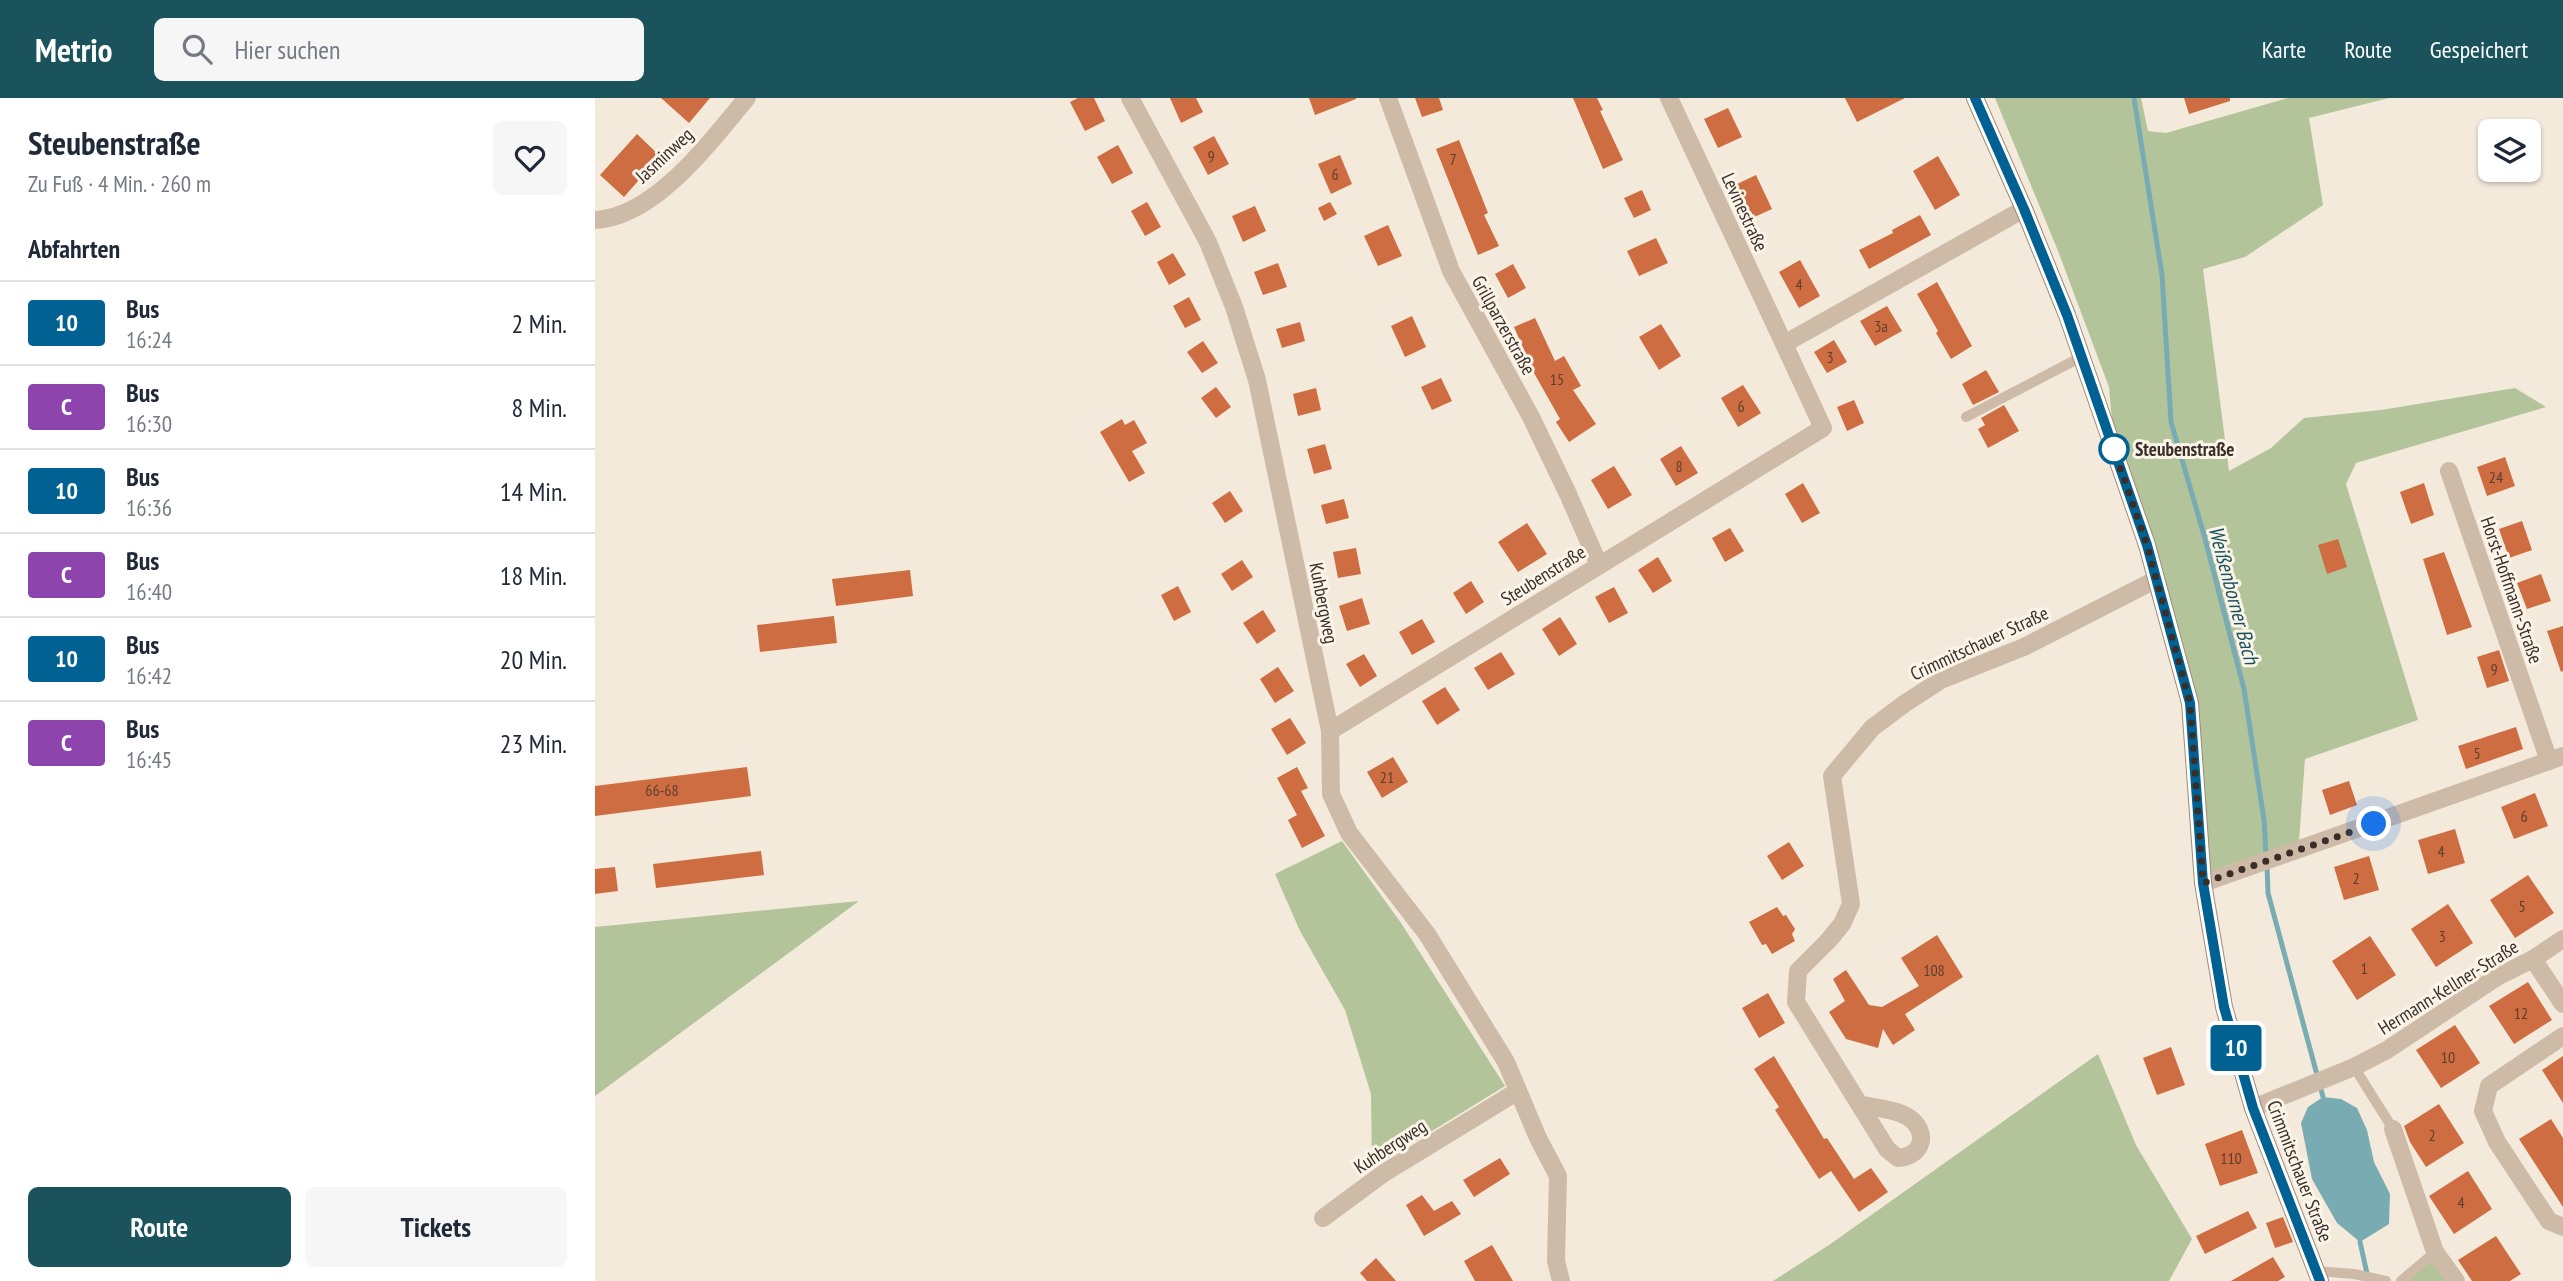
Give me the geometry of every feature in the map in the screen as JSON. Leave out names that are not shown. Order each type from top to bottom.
[{"type":"main road","name":"Crimmitschauer Straße","points":[[1975,98],[2024,209],[2081,357],[2147,545],[2190,703],[2203,883],[2224,1007],[2253,1108],[2318,1276]]},
{"type":"street","name":"Jasminweg","points":[[595,220],[620,216],[640,205],[671,181],[747,98]]},
{"type":"street","name":"Kuhbergweg","points":[[1130,98],[1208,242],[1238,320],[1257,380],[1330,731],[1331,794],[1349,833],[1427,934],[1506,1062],[1558,1176],[1556,1261],[1561,1281]]},
{"type":"street","name":"Grillparzerstraße","points":[[1388,98],[1451,271],[1531,417],[1598,565]]},
{"type":"street","name":"Levinestraße","points":[[1668,98],[1784,344]]},
{"type":"street","points":[[1784,344],[2024,209]]},
{"type":"street","name":"Steubenstraße","points":[[1330,731],[1823,428],[1784,344]]},
{"type":"street","name":"Horst-Hoffmann-Straße","points":[[2203,883],[2556,758],[2449,471]]},
{"type":"street","name":"Crimmitschauer Straße","points":[[1859,1104],[1796,1002],[1798,971],[1829,940],[1842,923],[1851,904],[1832,776],[1872,728],[1941,680],[2024,647],[2155,580]]},
{"type":"street","name":"Hermann-Kellner-Straße","points":[[2253,1108],[2354,1067],[2387,1050],[2497,977],[2533,959],[2563,939]]},
{"type":"street","points":[[2533,959],[2563,1004]]},
{"type":"street","points":[[2563,1036],[2489,1086],[2483,1111],[2497,1142],[2549,1221],[2563,1227]]},
{"type":"street","name":"Kuhbergweg","points":[[1322,1218],[1384,1173],[1518,1091]]},
{"type":"street","points":[[2393,1129],[2435,1252],[2456,1281]]},
{"type":"lane","points":[[1966,417],[2081,357]]},
{"type":"lane","points":[[2354,1067],[2393,1129]]},
{"type":"lane","points":[[2400,1281],[2435,1252]]},
{"type":"lane","points":[[2318,1276],[2354,1274],[2382,1280]]},
{"type":"green space","points":[[1995,98],[2141,98],[2148,131],[2166,133],[2288,98],[2389,98],[2309,118],[2323,205],[2245,257],[2203,269],[2229,471],[2271,448],[2304,418],[2381,410],[2515,388],[2546,407],[2356,463],[2346,484],[2418,720],[2305,759],[2299,841],[2211,871],[2190,703],[2112,421],[2109,387],[2058,251]]},
{"type":"green space","points":[[1342,841],[1401,923],[1505,1086],[1372,1168],[1371,1094],[1345,1010],[1300,931],[1275,874]]},
{"type":"green space","points":[[859,901],[595,1096],[595,927]]},
{"type":"green space","points":[[2098,1054],[2136,1145],[2192,1239],[2169,1281],[1773,1281],[1829,1245]]},
{"type":"green space","points":[[2434,1255],[2453,1281],[2408,1281]]},
{"type":"water","points":[[2323,1097],[2341,1099],[2357,1108],[2367,1130],[2374,1162],[2390,1194],[2389,1224],[2360,1242],[2337,1223],[2312,1179],[2301,1123],[2308,1107]]},
{"type":"building","points":[[661,98],[710,98],[689,123]]},
{"type":"building","points":[[1078,98],[1094,98],[1105,121],[1085,131],[1070,102]]},
{"type":"building","points":[[1170,98],[1196,98],[1203,112],[1181,123]]},
{"type":"building","points":[[1309,98],[1356,98],[1356,99],[1315,115]]},
{"type":"building","points":[[1415,98],[1439,98],[1443,110],[1422,117]]},
{"type":"building","points":[[1573,98],[1597,98],[1603,110],[1600,111],[1623,160],[1603,169]]},
{"type":"building","points":[[1845,98],[1905,98],[1857,122]]},
{"type":"building","points":[[2184,98],[2230,98],[2230,101],[2189,114]]},
{"type":"building","points":[[1728,108],[1742,137],[1718,148],[1704,119]]},
{"type":"building","points":[[637,134],[660,156],[624,197],[600,175]]},
{"type":"building","points":[[1214,136],[1229,164],[1208,175],[1193,147]]},
{"type":"building","points":[[1459,140],[1488,213],[1484,215],[1499,246],[1478,255],[1436,149]]},
{"type":"building","points":[[1118,145],[1133,173],[1112,184],[1097,157]]},
{"type":"building","points":[[1340,155],[1352,184],[1331,194],[1318,164]]},
{"type":"building","points":[[1938,156],[1960,195],[1935,210],[1913,171]]},
{"type":"building","points":[[1756,175],[1772,209],[1750,219],[1735,185]]},
{"type":"building","points":[[1642,190],[1651,210],[1634,218],[1624,198]]},
{"type":"building","points":[[1147,202],[1161,227],[1145,236],[1131,211]]},
{"type":"building","points":[[1330,202],[1337,214],[1324,221],[1318,208]]},
{"type":"building","points":[[1255,206],[1266,231],[1243,242],[1232,216]]},
{"type":"building","points":[[1920,215],[1931,235],[1869,269],[1859,250],[1893,233],[1892,230]]},
{"type":"building","points":[[1388,225],[1402,256],[1378,266],[1364,236]]},
{"type":"building","points":[[1656,238],[1668,263],[1639,276],[1627,251]]},
{"type":"building","points":[[1173,253],[1186,275],[1169,285],[1157,262]]},
{"type":"building","points":[[1800,260],[1820,296],[1799,308],[1779,272]]},
{"type":"building","points":[[1278,263],[1287,287],[1263,295],[1254,272]]},
{"type":"building","points":[[1513,264],[1526,288],[1508,298],[1495,274]]},
{"type":"building","points":[[1937,282],[1972,346],[1951,359],[1917,294]]},
{"type":"building","points":[[1189,297],[1201,320],[1185,328],[1173,306]]},
{"type":"building","points":[[1887,306],[1902,331],[1875,346],[1860,321]]},
{"type":"building","points":[[1412,316],[1426,347],[1405,357],[1391,326]]},
{"type":"building","points":[[1535,318],[1555,361],[1564,356],[1581,386],[1573,390],[1596,424],[1569,442],[1556,422],[1560,419],[1534,373],[1514,327]]},
{"type":"building","points":[[1300,322],[1305,341],[1282,348],[1276,329]]},
{"type":"building","points":[[1661,324],[1681,356],[1659,370],[1639,337]]},
{"type":"building","points":[[1834,340],[1847,362],[1827,373],[1814,352]]},
{"type":"building","points":[[1203,341],[1218,363],[1202,373],[1187,352]]},
{"type":"building","points":[[1986,370],[1999,392],[1973,405],[1962,384]]},
{"type":"building","points":[[1441,378],[1452,401],[1432,410],[1421,387]]},
{"type":"building","points":[[1743,385],[1761,413],[1738,427],[1721,398]]},
{"type":"building","points":[[1216,387],[1231,407],[1216,418],[1201,398]]},
{"type":"building","points":[[1316,388],[1321,410],[1298,416],[1293,394]]},
{"type":"building","points":[[1854,400],[1864,423],[1847,431],[1837,407]]},
{"type":"building","points":[[2004,405],[2019,431],[1988,448],[1978,429],[1985,425],[1981,418]]},
{"type":"building","points":[[1122,419],[1125,425],[1134,420],[1147,443],[1132,451],[1145,473],[1129,482],[1100,432]]},
{"type":"building","points":[[1325,444],[1332,469],[1314,474],[1307,449]]},
{"type":"building","points":[[1681,446],[1698,473],[1676,486],[1660,459]]},
{"type":"building","points":[[2505,457],[2515,486],[2487,496],[2477,467]]},
{"type":"building","points":[[1614,466],[1632,495],[1608,509],[1591,480]]},
{"type":"building","points":[[1803,483],[1820,513],[1802,523],[1785,494]]},
{"type":"building","points":[[2424,483],[2434,515],[2411,524],[2400,492]]},
{"type":"building","points":[[1230,491],[1243,511],[1225,523],[1212,503]]},
{"type":"building","points":[[1344,499],[1349,518],[1326,524],[1321,505]]},
{"type":"building","points":[[2522,521],[2532,550],[2509,558],[2499,529]]},
{"type":"building","points":[[1527,523],[1547,554],[1518,572],[1498,542]]},
{"type":"building","points":[[1730,528],[1744,551],[1725,562],[1712,538]]},
{"type":"building","points":[[2338,539],[2347,567],[2327,574],[2318,545]]},
{"type":"building","points":[[1356,548],[1361,574],[1338,578],[1333,552]]},
{"type":"building","points":[[2444,552],[2472,627],[2447,635],[2423,559]]},
{"type":"building","points":[[1658,557],[1672,581],[1653,593],[1638,570]]},
{"type":"building","points":[[1242,560],[1253,577],[1232,591],[1221,574]]},
{"type":"building","points":[[910,570],[913,596],[836,606],[832,579]]},
{"type":"building","points":[[2541,574],[2551,601],[2527,609],[2517,583]]},
{"type":"building","points":[[1471,581],[1484,602],[1466,614],[1453,593]]},
{"type":"building","points":[[1178,586],[1191,612],[1174,621],[1161,595]]},
{"type":"building","points":[[1614,587],[1628,613],[1609,623],[1595,597]]},
{"type":"building","points":[[1362,598],[1370,624],[1347,631],[1339,606]]},
{"type":"building","points":[[1263,610],[1276,631],[1257,644],[1243,623]]},
{"type":"building","points":[[834,616],[837,643],[760,652],[757,625]]},
{"type":"building","points":[[1560,617],[1577,644],[1559,656],[1542,629]]},
{"type":"building","points":[[1422,619],[1435,642],[1412,655],[1399,632]]},
{"type":"building","points":[[2563,626],[2563,671],[2561,672],[2547,631]]},
{"type":"building","points":[[2499,650],[2509,681],[2487,688],[2477,657]]},
{"type":"building","points":[[1501,652],[1515,674],[1488,690],[1474,668]]},
{"type":"building","points":[[1364,654],[1377,676],[1360,687],[1346,664]]},
{"type":"building","points":[[1278,667],[1294,691],[1275,703],[1260,679]]},
{"type":"building","points":[[1445,687],[1460,710],[1437,725],[1422,701]]},
{"type":"building","points":[[1290,718],[1306,743],[1287,755],[1271,729]]},
{"type":"building","points":[[2516,727],[2523,749],[2466,769],[2458,746]]},
{"type":"building","points":[[1393,757],[1408,782],[1382,798],[1367,772]]},
{"type":"building","points":[[747,767],[751,796],[595,816],[595,786]]},
{"type":"building","points":[[1297,767],[1308,788],[1301,791],[1325,836],[1302,848],[1288,820],[1297,815],[1277,778]]},
{"type":"building","points":[[2349,781],[2357,805],[2330,815],[2322,790]]},
{"type":"building","points":[[2535,793],[2548,826],[2514,839],[2501,807]]},
{"type":"building","points":[[2455,829],[2465,863],[2428,874],[2418,840]]},
{"type":"building","points":[[1789,842],[1804,866],[1782,880],[1767,856]]},
{"type":"building","points":[[761,851],[764,875],[656,888],[653,864]]},
{"type":"building","points":[[2369,856],[2379,890],[2344,900],[2334,867]]},
{"type":"building","points":[[615,867],[618,891],[595,894],[595,869]]},
{"type":"building","points":[[2528,875],[2554,913],[2515,938],[2490,900]]},
{"type":"building","points":[[2448,904],[2473,943],[2436,967],[2411,929]]},
{"type":"building","points":[[1777,907],[1795,929],[1792,934],[1795,941],[1772,954],[1766,944],[1762,945],[1749,922]]},
{"type":"building","points":[[1937,935],[1963,977],[1905,1014],[1915,1030],[1893,1045],[1883,1029],[1878,1048],[1846,1039],[1829,1012],[1845,1001],[1833,979],[1846,970],[1869,1005],[1882,1007],[1919,986],[1901,958]]},
{"type":"building","points":[[2370,936],[2396,975],[2357,1000],[2332,961]]},
{"type":"building","points":[[2528,982],[2552,1020],[2514,1044],[2489,1006]]},
{"type":"building","points":[[1768,993],[1785,1023],[1759,1038],[1742,1008]]},
{"type":"building","points":[[2455,1025],[2480,1063],[2441,1088],[2416,1050]]},
{"type":"building","points":[[2171,1047],[2185,1085],[2157,1095],[2143,1058]]},
{"type":"building","points":[[1774,1056],[1824,1139],[1827,1138],[1854,1179],[1871,1168],[1888,1192],[1859,1212],[1831,1171],[1819,1179],[1775,1110],[1779,1107],[1754,1069]]},
{"type":"building","points":[[2563,1056],[2563,1103],[2542,1070]]},
{"type":"building","points":[[2439,1104],[2464,1143],[2426,1167],[2410,1142],[2404,1126]]},
{"type":"building","points":[[2551,1119],[2563,1138],[2563,1207],[2519,1139]]},
{"type":"building","points":[[2242,1130],[2258,1173],[2220,1186],[2205,1144]]},
{"type":"building","points":[[1500,1158],[1510,1174],[1474,1197],[1463,1180]]},
{"type":"building","points":[[2468,1171],[2492,1209],[2454,1234],[2429,1196]]},
{"type":"building","points":[[1422,1195],[1434,1211],[1452,1201],[1461,1214],[1424,1236],[1406,1205]]},
{"type":"building","points":[[2248,1211],[2257,1228],[2205,1254],[2196,1236]]},
{"type":"building","points":[[2283,1217],[2293,1242],[2275,1248],[2266,1223]]},
{"type":"building","points":[[2496,1236],[2521,1274],[2510,1281],[2472,1281],[2458,1260]]},
{"type":"building","points":[[1492,1245],[1513,1281],[1475,1281],[1464,1261]]},
{"type":"building","points":[[2273,1257],[2285,1277],[2278,1281],[2231,1281]]},
{"type":"building","points":[[1376,1258],[1396,1281],[1367,1281],[1360,1273]]},
{"type":"waterway","name":"Weißenborner Bach","points":[[2134,98],[2162,275],[2171,422],[2244,689],[2264,820],[2266,856]]},
{"type":"waterway","name":"Weißenborner Bach","points":[[2267,866],[2268,893],[2323,1097]]},
{"type":"waterway","name":"Weißenborner Bach","points":[[2360,1242],[2368,1278]]},
{"type":"bus line","name":"10","points":[[1975,98],[2067,315],[2147,545],[2190,703],[2203,883],[2224,1007],[2253,1108],[2320,1281]]},
{"type":"place","name":"Steubenstraße","points":[[2114,449]]},
{"type":"route","points":[[2114,449],[2113,447],[2147,545],[2190,703],[2203,883],[2374,824]]}]
